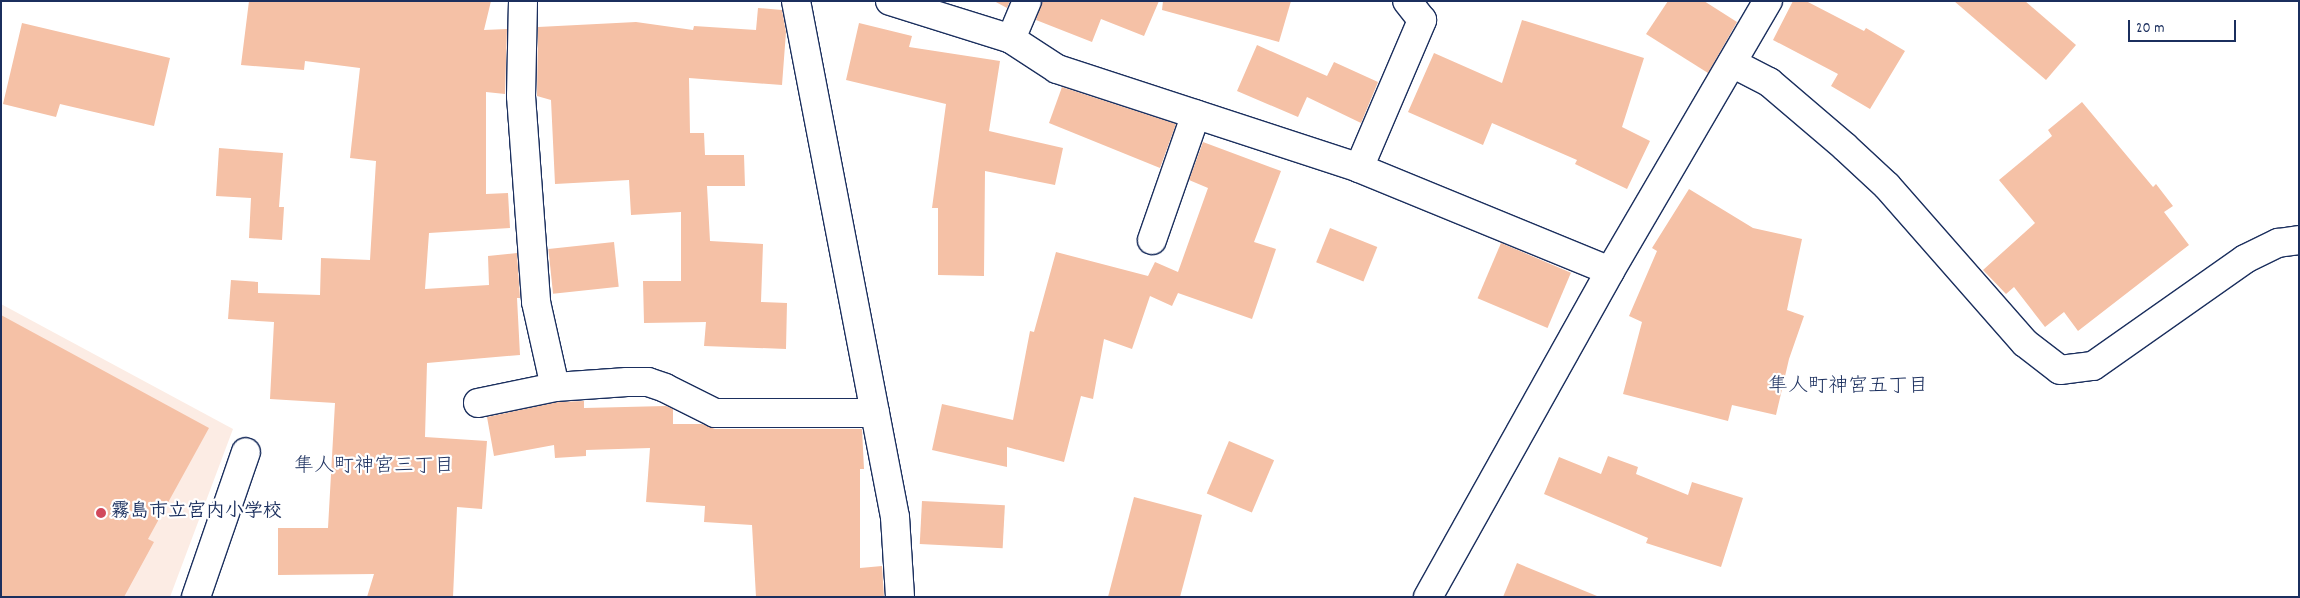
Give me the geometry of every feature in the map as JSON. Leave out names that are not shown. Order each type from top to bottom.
[{"type":"street","points":[[523,1],[521,96],[536,302],[555,387]]},
{"type":"street","points":[[796,1],[895,517],[900,597]]},
{"type":"street","points":[[890,1],[1011,39],[1057,69],[1359,168],[1610,271]]},
{"type":"street","points":[[1011,39],[1027,1]]},
{"type":"street","points":[[1359,168],[1422,20],[1407,1]]},
{"type":"street","points":[[1428,597],[1610,271],[1768,1]]},
{"type":"street","points":[[1732,63],[1769,82],[1887,186],[2025,343],[2060,370],[2093,366],[2245,259],[2278,243],[2299,240]]},
{"type":"street","points":[[1152,240],[1196,114]]},
{"type":"street","points":[[478,403],[555,387],[648,382],[715,413],[875,413]]},
{"type":"street","points":[[196,597],[246,452]]},
{"type":"shaded area","name":"霧島市立宮内小学校","points":[[1,304],[233,429],[170,597],[1,597]]},
{"type":"building","points":[[249,1],[491,1],[484,30],[507,29],[505,94],[486,92],[486,194],[508,193],[510,228],[429,233],[425,289],[489,285],[488,256],[517,253],[520,298],[517,298],[520,355],[427,363],[425,437],[487,441],[482,509],[457,507],[453,597],[367,597],[374,574],[278,575],[278,528],[328,528],[335,403],[270,399],[274,322],[228,319],[231,280],[258,282],[258,293],[320,295],[321,258],[370,260],[376,161],[350,158],[360,68],[305,61],[304,70],[241,65]]},
{"type":"building","points":[[994,1],[1010,1],[1007,8]]},
{"type":"building","points":[[1042,1],[1159,1],[1144,36],[1101,19],[1092,42],[1036,20]]},
{"type":"building","points":[[1163,1],[1291,1],[1279,42],[1162,10]]},
{"type":"building","points":[[1668,1],[1704,1],[1737,22],[1708,73],[1646,34]]},
{"type":"building","points":[[1793,1],[1806,1],[1864,31],[1866,28],[1905,51],[1870,109],[1831,86],[1838,74],[1773,40]]},
{"type":"building","points":[[1954,1],[2025,1],[2076,45],[2046,80]]},
{"type":"building","points":[[758,8],[782,10],[786,32],[782,85],[689,78],[690,133],[704,133],[705,155],[744,155],[745,186],[707,186],[710,241],[763,244],[761,302],[787,303],[786,349],[704,346],[706,322],[644,323],[643,281],[681,281],[681,212],[631,215],[629,180],[555,184],[551,100],[537,96],[538,27],[636,22],[693,30],[694,26],[756,30]]},
{"type":"building","points":[[1522,20],[1644,58],[1622,127],[1650,141],[1627,189],[1575,164],[1577,160],[1492,123],[1483,145],[1408,112],[1434,53],[1502,83]]},
{"type":"building","points":[[22,23],[170,58],[154,126],[60,104],[56,117],[3,104]]},
{"type":"building","points":[[859,23],[912,36],[909,47],[1000,61],[989,131],[1063,148],[1055,185],[985,171],[984,276],[938,275],[938,208],[932,208],[946,104],[846,80]]},
{"type":"building","points":[[1257,45],[1327,76],[1334,62],[1378,82],[1361,123],[1307,97],[1298,117],[1237,91]]},
{"type":"building","points":[[1062,87],[1176,124],[1160,168],[1049,123]]},
{"type":"building","points":[[2082,102],[2153,187],[2156,184],[2173,206],[2164,212],[2189,245],[2078,331],[2064,312],[2045,327],[2014,287],[2006,294],[1983,270],[2035,223],[1999,180],[2052,136],[2048,130]]},
{"type":"building","points":[[1203,142],[1281,171],[1254,242],[1276,249],[1252,319],[1178,293],[1172,306],[1150,296],[1132,349],[1104,339],[1093,399],[1081,396],[1064,462],[1007,447],[1007,467],[932,450],[942,404],[1013,420],[1030,331],[1034,332],[1056,252],[1148,276],[1155,262],[1178,272],[1208,188],[1189,180]]},
{"type":"building","points":[[219,148],[283,153],[279,207],[284,207],[282,240],[249,238],[251,198],[216,196]]},
{"type":"building","points":[[1689,189],[1753,228],[1802,239],[1787,310],[1804,316],[1789,359],[1776,415],[1732,405],[1728,421],[1623,394],[1642,322],[1629,316],[1657,251],[1652,248]]},
{"type":"building","points":[[1330,228],[1377,247],[1363,281],[1316,262]]},
{"type":"building","points":[[614,242],[619,287],[553,294],[548,249]]},
{"type":"building","points":[[1501,243],[1571,273],[1548,328],[1478,298]]},
{"type":"building","name":"霧島市立宮内小学校","points":[[1,315],[209,428],[148,539],[154,542],[124,597],[1,597]]},
{"type":"building","points":[[584,401],[584,408],[666,406],[673,409],[673,424],[702,424],[715,429],[862,429],[864,469],[860,469],[860,568],[882,566],[884,597],[756,597],[752,525],[704,522],[705,506],[646,502],[650,448],[586,450],[586,456],[555,458],[554,445],[494,456],[487,417],[558,402]]},
{"type":"building","points":[[1229,441],[1274,460],[1252,513],[1207,493]]},
{"type":"building","points":[[1608,456],[1638,467],[1636,474],[1688,495],[1692,482],[1743,498],[1721,567],[1646,543],[1648,538],[1544,494],[1559,457],[1601,474]]},
{"type":"building","points":[[1134,497],[1202,515],[1180,597],[1108,597]]},
{"type":"building","points":[[922,501],[1005,505],[1003,548],[920,544]]},
{"type":"building","points":[[1517,563],[1597,596],[1597,597],[1503,597]]},
{"type":"place","name":"霧島市立宮内小学校","points":[[101,513]]},
{"type":"district","name":"隼人町神宮五丁目","points":[[1848,387]]},
{"type":"district","name":"隼人町神宮三丁目","points":[[374,467]]}]
